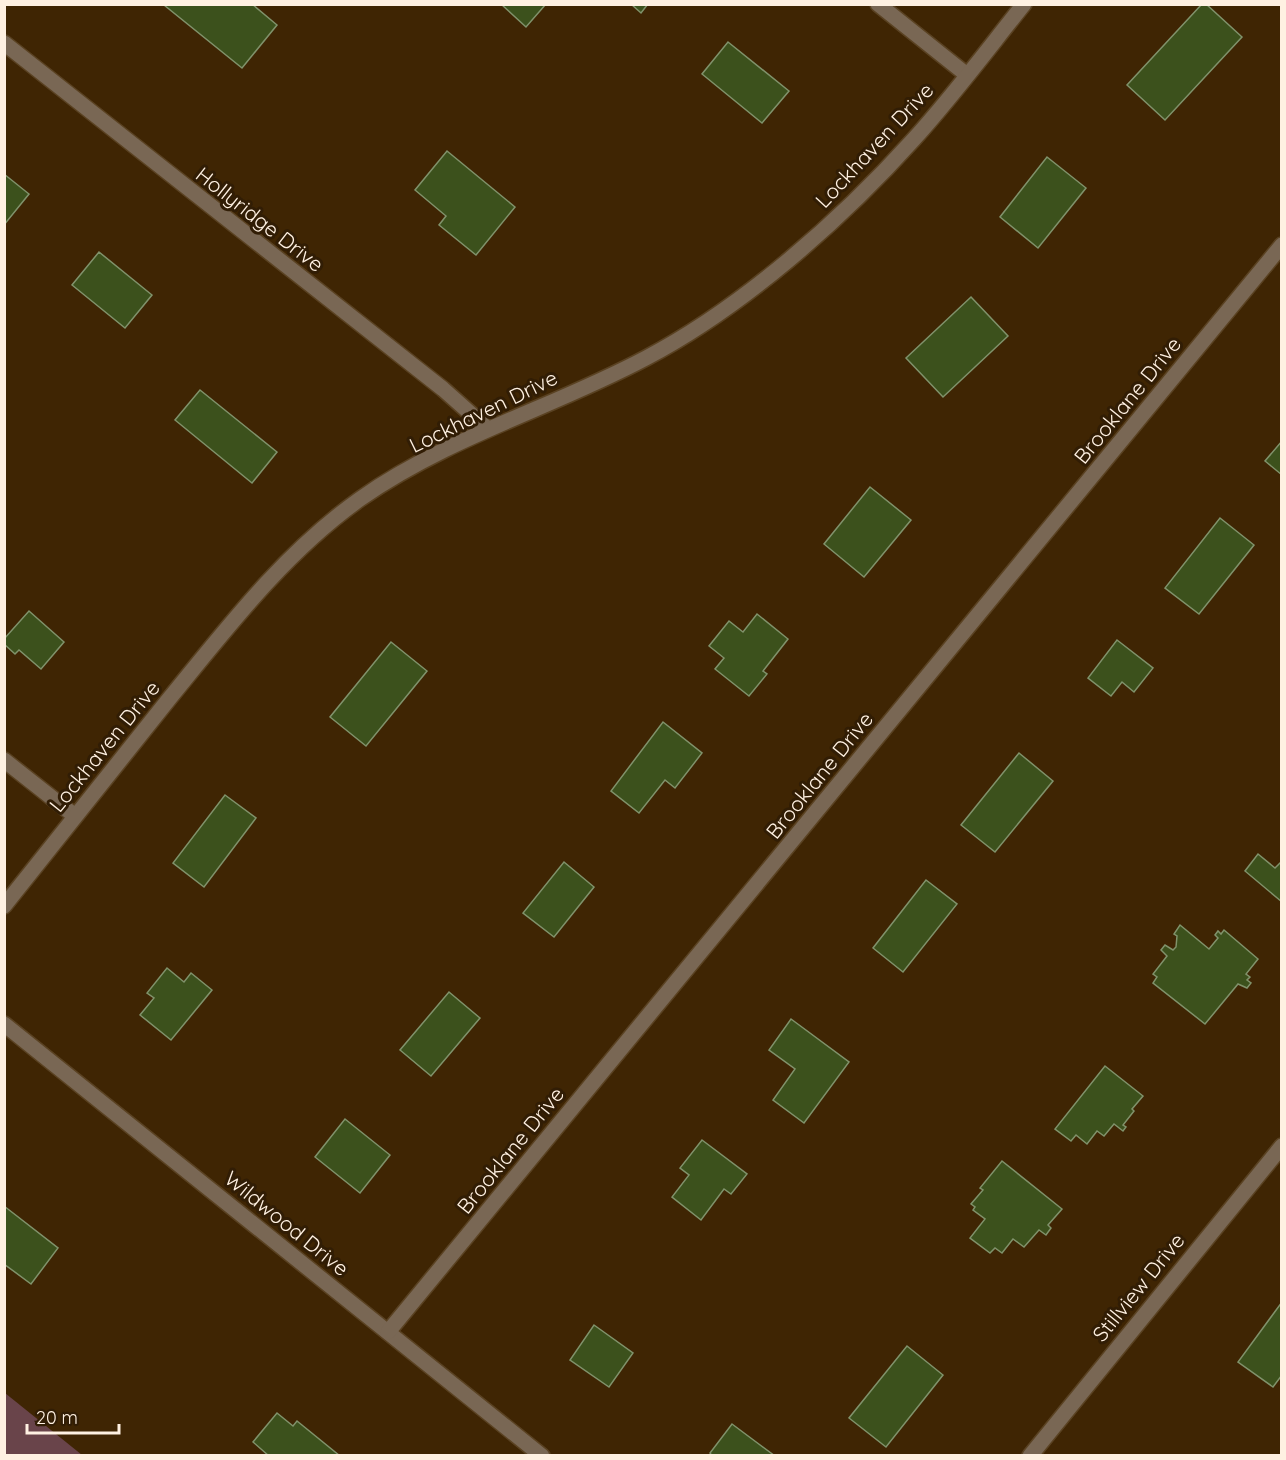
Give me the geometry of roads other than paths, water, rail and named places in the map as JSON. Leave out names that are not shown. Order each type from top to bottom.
[{"type":"street","points":[[878,4],[967,75]]},
{"type":"street","name":"Lockhaven Drive","points":[[4,906],[235,617],[287,562],[326,526],[361,499],[439,453],[647,358],[710,318],[770,275],[858,197],[915,139],[1024,4]]},
{"type":"street","name":"Hollyridge Drive","points":[[4,43],[434,382],[488,429]]},
{"type":"street","name":"Brooklane Drive","points":[[388,1332],[1281,245]]},
{"type":"street","points":[[4,760],[75,816]]},
{"type":"street","name":"Wildwood Drive","points":[[4,1024],[542,1455]]},
{"type":"street","name":"Stillview Drive","points":[[1030,1455],[1206,1235],[1281,1146]]}]
